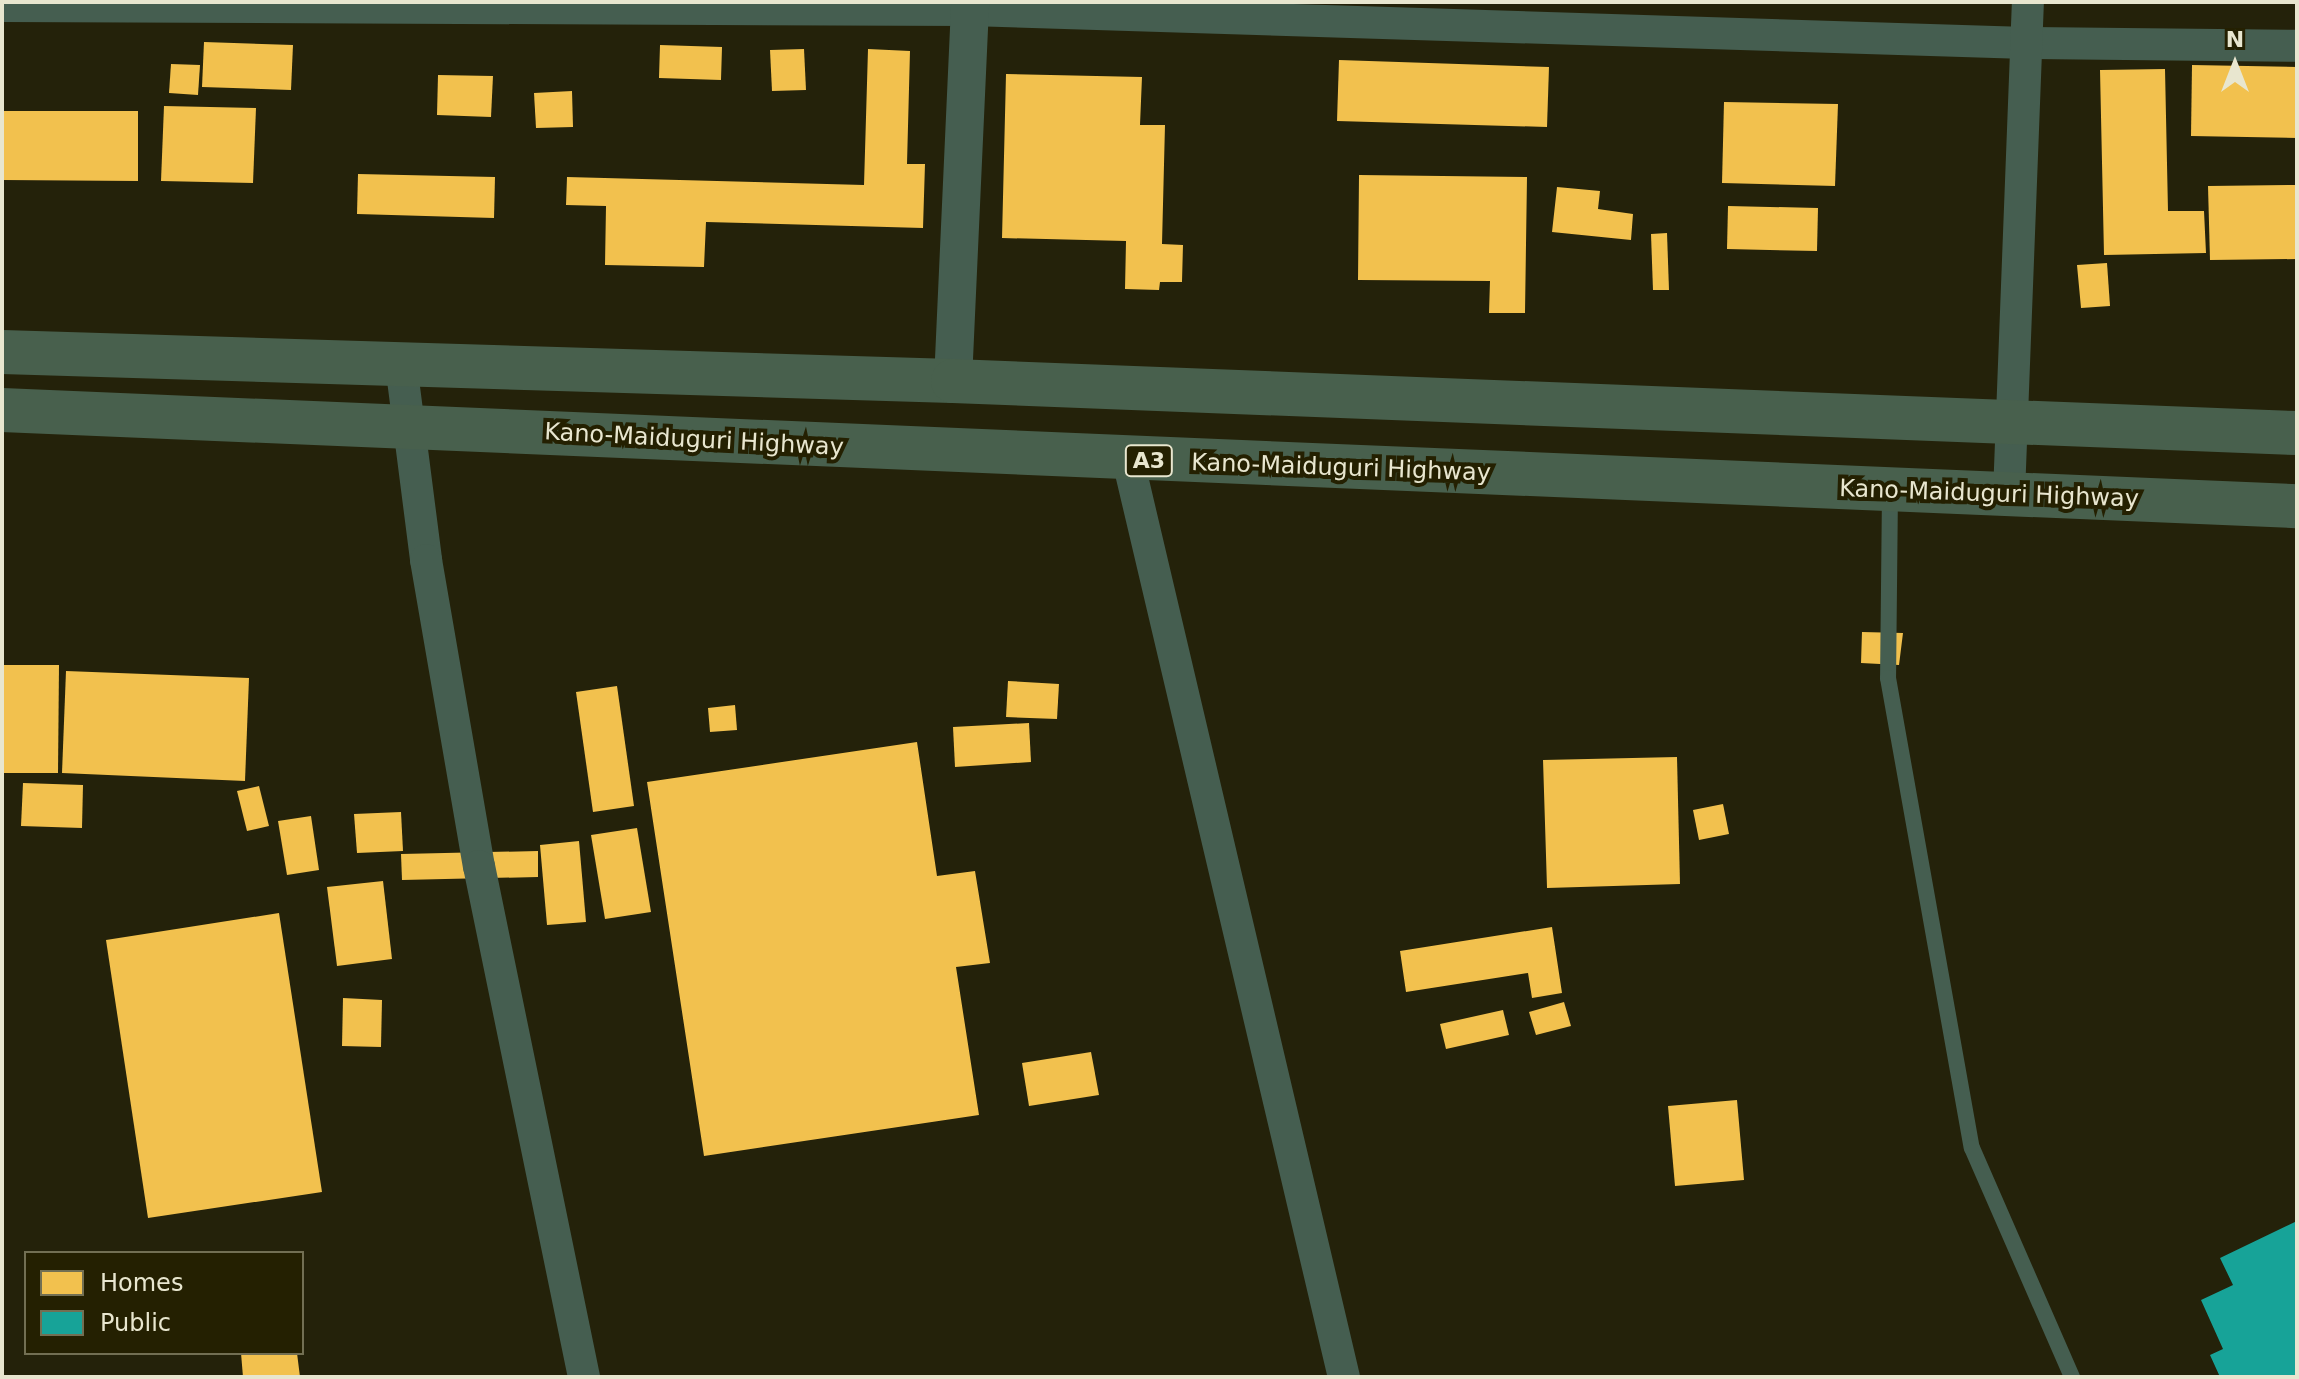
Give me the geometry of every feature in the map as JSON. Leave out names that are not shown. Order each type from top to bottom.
[{"type":"highway","points":[[2,352],[953,381],[2297,433]]},
{"type":"highway","name":"Kano-Maiduguri Highway","points":[[2,410],[1128,460],[2297,506]]},
{"type":"street","points":[[2009,494],[2028,2]]},
{"type":"street","points":[[2,6],[970,6],[2026,43],[2297,46]]},
{"type":"street","points":[[953,381],[970,6]]},
{"type":"street","points":[[401,364],[407,427],[479,866],[584,1377]]},
{"type":"street","points":[[1128,460],[1344,1377]]},
{"type":"lane","points":[[1890,490],[1888,678],[1972,1148],[2072,1377]]},
{"type":"building: Homes","points":[[204,42],[293,45],[291,90],[202,87]]},
{"type":"building: Homes","points":[[660,45],[722,47],[721,80],[659,78]]},
{"type":"building: Homes","points":[[804,49],[806,90],[772,91],[770,50]]},
{"type":"building: Homes","points":[[868,49],[910,51],[907,164],[925,164],[923,228],[706,222],[704,267],[605,265],[606,206],[566,205],[567,177],[864,185]]},
{"type":"building: Homes","points":[[1339,60],[1549,67],[1547,127],[1337,121]]},
{"type":"building: Homes","points":[[171,64],[200,65],[198,95],[169,93]]},
{"type":"building: Homes","points":[[2192,65],[2297,67],[2297,138],[2191,136]]},
{"type":"building: Homes","points":[[2165,69],[2168,211],[2204,211],[2206,253],[2104,255],[2100,70]]},
{"type":"building: Homes","points":[[1006,74],[1142,77],[1140,125],[1165,125],[1162,244],[1183,245],[1182,282],[1160,282],[1159,290],[1125,289],[1126,241],[1002,238]]},
{"type":"building: Homes","points":[[438,75],[493,76],[491,117],[437,115]]},
{"type":"building: Homes","points":[[572,91],[573,127],[536,128],[534,93]]},
{"type":"building: Homes","points":[[1724,102],[1838,104],[1835,186],[1722,183]]},
{"type":"building: Homes","points":[[164,106],[256,108],[253,183],[161,181]]},
{"type":"building: Homes","points":[[2,111],[138,111],[138,181],[2,180]]},
{"type":"building: Homes","points":[[358,174],[495,177],[494,218],[357,214]]},
{"type":"building: Homes","points":[[1359,175],[1527,177],[1525,313],[1489,313],[1490,281],[1358,280]]},
{"type":"building: Homes","points":[[2297,185],[2297,259],[2210,260],[2208,186]]},
{"type":"building: Homes","points":[[1557,187],[1600,191],[1598,209],[1633,214],[1631,240],[1552,232]]},
{"type":"building: Homes","points":[[1728,206],[1818,208],[1817,251],[1727,249]]},
{"type":"building: Homes","points":[[1667,233],[1669,290],[1653,290],[1651,234]]},
{"type":"building: Homes","points":[[2107,263],[2110,306],[2081,308],[2077,265]]},
{"type":"building: Homes","points":[[1862,632],[1903,633],[1899,665],[1861,663]]},
{"type":"building: Homes","points":[[2,665],[59,665],[58,773],[2,773]]},
{"type":"building: Homes","points":[[66,671],[249,678],[245,781],[62,773]]},
{"type":"building: Homes","points":[[1008,681],[1059,684],[1057,719],[1006,717]]},
{"type":"building: Homes","points":[[617,686],[634,806],[593,812],[576,692]]},
{"type":"building: Homes","points":[[735,705],[737,730],[710,732],[708,708]]},
{"type":"building: Homes","points":[[1029,723],[1031,762],[955,767],[953,727]]},
{"type":"building: Homes","points":[[917,742],[937,876],[975,871],[990,963],[956,967],[979,1115],[704,1156],[647,782]]},
{"type":"building: Homes","points":[[1677,757],[1680,884],[1547,888],[1543,760]]},
{"type":"building: Homes","points":[[23,783],[83,785],[82,828],[21,826]]},
{"type":"building: Homes","points":[[259,786],[269,826],[247,831],[237,791]]},
{"type":"building: Homes","points":[[1723,804],[1729,834],[1699,840],[1693,810]]},
{"type":"building: Homes","points":[[401,812],[403,851],[357,853],[354,814]]},
{"type":"building: Homes","points":[[311,816],[319,870],[287,875],[278,821]]},
{"type":"building: Homes","points":[[637,828],[651,912],[605,919],[591,835]]},
{"type":"building: Homes","points":[[579,841],[586,922],[547,925],[540,845]]},
{"type":"building: Homes","points":[[538,851],[538,877],[402,880],[401,854]]},
{"type":"building: Homes","points":[[383,881],[392,959],[337,966],[327,887]]},
{"type":"building: Homes","points":[[279,913],[322,1192],[148,1218],[106,940]]},
{"type":"building: Homes","points":[[1552,927],[1562,993],[1532,998],[1528,973],[1406,992],[1400,951]]},
{"type":"building: Homes","points":[[343,998],[382,1000],[381,1047],[342,1046]]},
{"type":"building: Homes","points":[[1564,1002],[1571,1026],[1536,1035],[1529,1012]]},
{"type":"building: Homes","points":[[1503,1010],[1509,1035],[1446,1049],[1440,1024]]},
{"type":"building: Homes","points":[[1091,1052],[1099,1095],[1029,1106],[1022,1063]]},
{"type":"building: Homes","points":[[1737,1100],[1744,1180],[1675,1186],[1668,1106]]},
{"type":"building: Homes","points":[[241,1355],[297,1355],[300,1377],[243,1377]]},
{"type":"building: Public","points":[[2297,1221],[2297,1377],[2220,1377],[2210,1355],[2223,1349],[2201,1300],[2233,1285],[2220,1258]]}]
